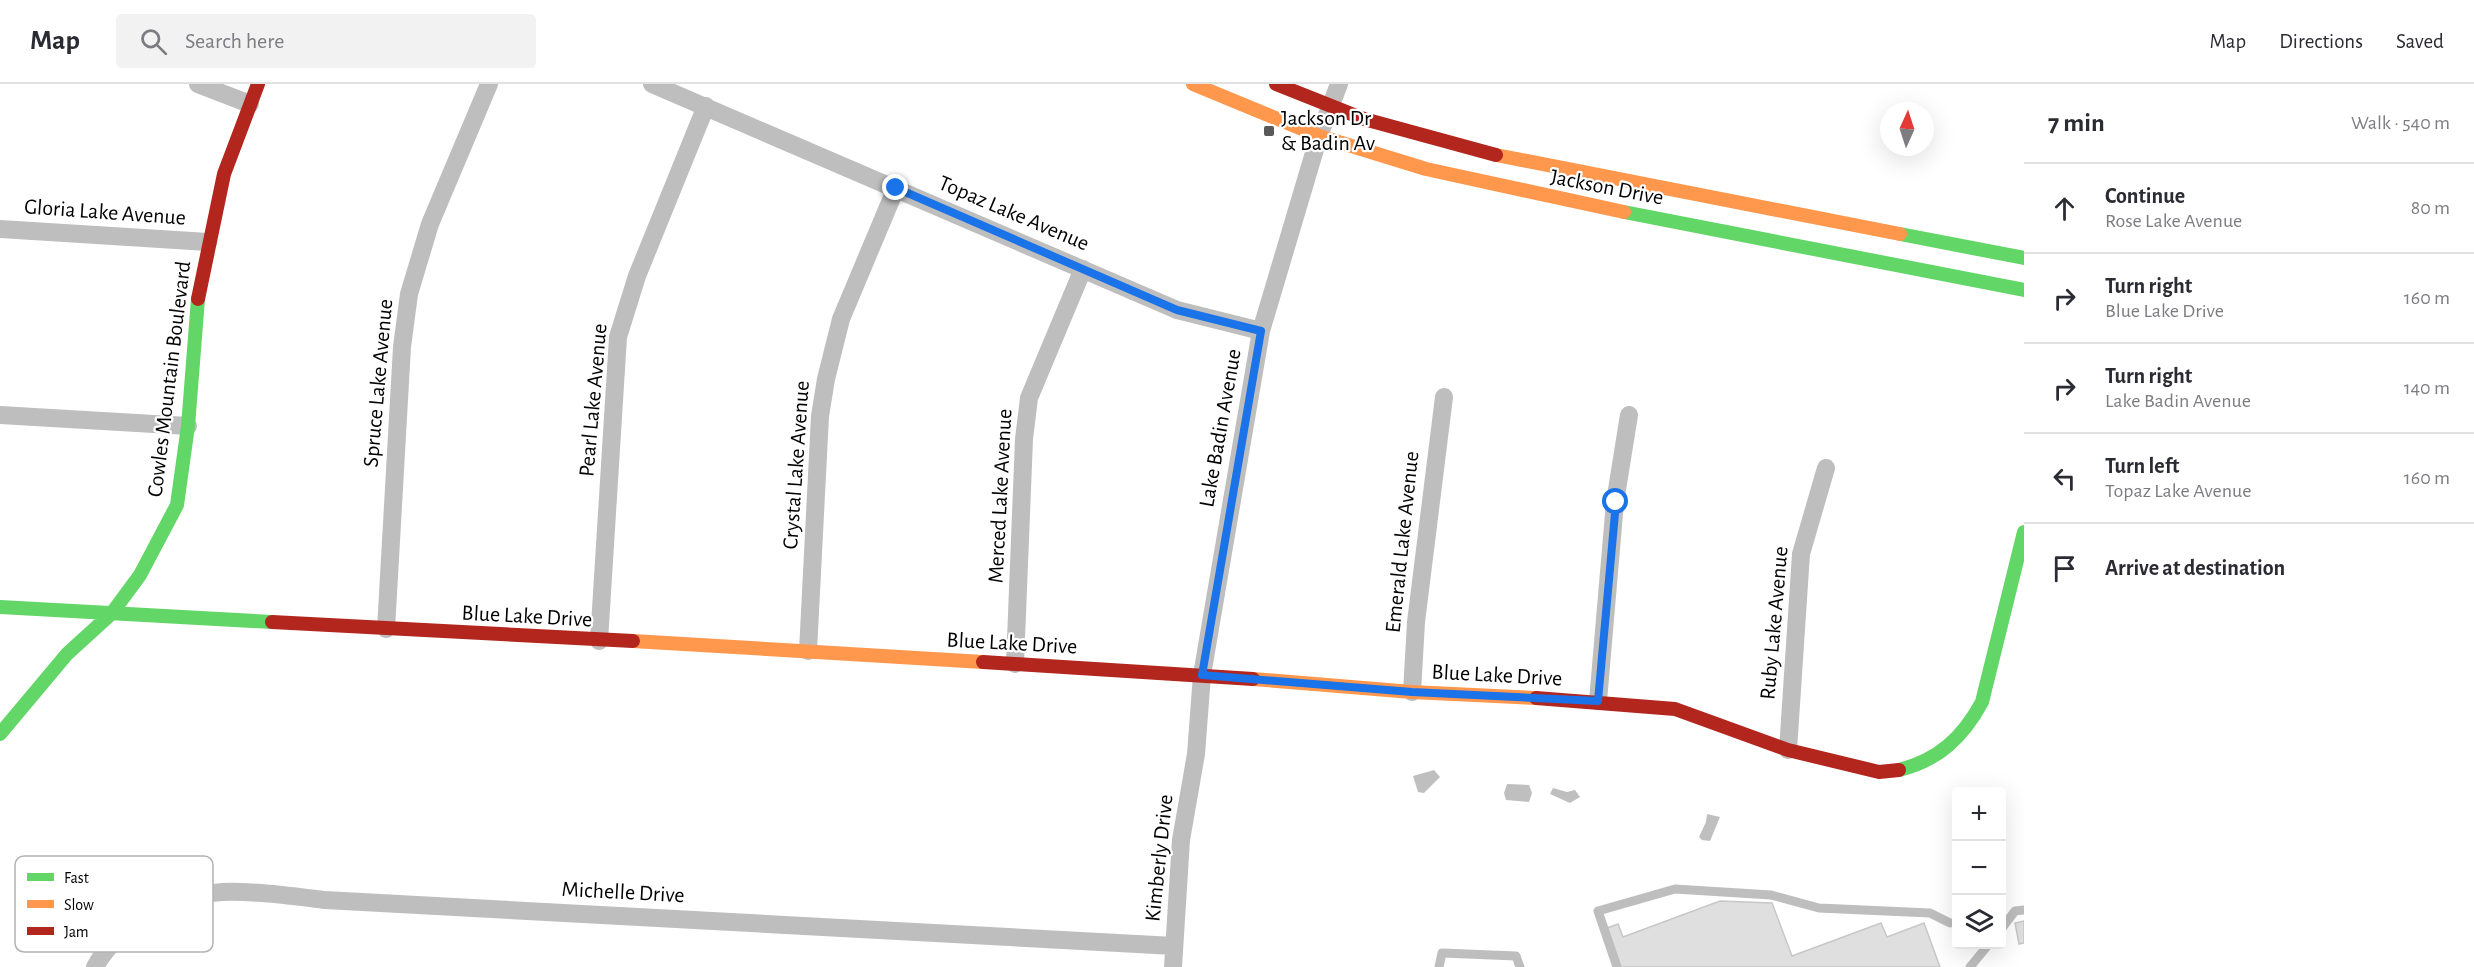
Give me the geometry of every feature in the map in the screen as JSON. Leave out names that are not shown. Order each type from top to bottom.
[{"type":"street","points":[[198,84],[250,104]]},
{"type":"street","name":"Cowles Mountain Boulevard","points":[[0,734],[67,654],[112,613],[140,575],[177,505],[188,426],[195,319],[208,242],[224,174],[258,84]]},
{"type":"street","name":"Spruce Lake Avenue","points":[[386,629],[402,347],[409,294],[430,224],[489,84]]},
{"type":"street","name":"Topaz Lake Avenue","points":[[652,84],[1177,310],[1261,331]]},
{"type":"street","name":"Jackson Drive","points":[[1193,84],[1319,136],[1426,169],[1529,193],[2024,290]]},
{"type":"street","name":"Jackson Drive","points":[[1276,84],[1331,107],[1435,140],[1490,154],[2024,258]]},
{"type":"street","name":"Lake Badin Avenue","points":[[1196,754],[1202,675],[1261,331],[1319,136],[1339,84]]},
{"type":"street","name":"Pearl Lake Avenue","points":[[599,641],[618,337],[637,276],[706,106]]},
{"type":"street","name":"Crystal Lake Avenue","points":[[808,651],[820,416],[826,379],[841,319],[896,188]]},
{"type":"street","name":"Gloria Lake Avenue","points":[[0,229],[208,242]]},
{"type":"street","name":"Merced Lake Avenue","points":[[1015,664],[1024,439],[1029,398],[1083,268]]},
{"type":"street","name":"Emerald Lake Avenue","points":[[1412,692],[1416,621],[1444,397]]},
{"type":"street","points":[[0,415],[188,426]]},
{"type":"street","points":[[1598,701],[1616,502],[1629,415]]},
{"type":"street","name":"Ruby Lake Avenue","points":[[1788,750],[1801,554],[1826,468]]},
{"type":"street","name":"Blue Lake Drive","points":[[0,607],[808,651],[1202,675],[1412,692],[1598,701],[1675,709],[1788,750],[1863,771],[1886,772],[1909,768],[1930,760],[1950,747],[1969,727],[1982,702],[2024,532]]},
{"type":"street","name":"Kimberly Drive","points":[[1173,967],[1181,840],[1196,754]]},
{"type":"street","name":"Michelle Drive","points":[[213,894],[222,892],[325,900],[1174,946]]},
{"type":"street","name":"Michelle Drive","points":[[95,967],[104,952]]},
{"type":"lane","points":[[1617,967],[1598,911],[1675,889],[1771,895],[1819,908],[1930,913],[1950,923]]},
{"type":"lane","points":[[2006,923],[2019,911]]},
{"type":"lane","points":[[1970,967],[1986,949]]},
{"type":"lane","points":[[1439,967],[1442,953],[1516,956],[1520,967]]},
{"type":"shaded area","points":[[1434,770],[1440,777],[1424,793],[1418,792],[1413,776]]},
{"type":"shaded area","points":[[1507,784],[1529,785],[1532,793],[1529,802],[1506,800],[1504,793]]},
{"type":"shaded area","points":[[1553,788],[1567,792],[1575,790],[1580,797],[1570,803],[1550,794]]},
{"type":"shaded area","points":[[1707,814],[1720,817],[1710,841],[1699,837]]},
{"type":"building","points":[[1720,901],[1772,903],[1792,956],[1881,923],[1887,937],[1924,923],[1940,967],[1621,967],[1607,928],[1618,924],[1623,937]]},
{"type":"building","points":[[2024,921],[2024,943],[2019,944],[2015,923]]},
{"type":"traffic: fast","points":[[1624,212],[2024,290]]},
{"type":"traffic: fast","points":[[1900,234],[2024,258]]},
{"type":"traffic: fast","points":[[0,734],[67,654],[112,613],[140,575],[177,505],[188,426],[198,299]]},
{"type":"traffic: fast","points":[[1899,770],[1926,760],[1948,745],[1967,726],[1982,702],[2024,532]]},
{"type":"traffic: fast","points":[[0,607],[272,622]]},
{"type":"traffic: slow","points":[[1193,84],[1319,136],[1426,169],[1624,212]]},
{"type":"traffic: slow","points":[[1496,155],[1900,234]]},
{"type":"traffic: slow","points":[[633,641],[983,662]]},
{"type":"traffic: slow","points":[[1253,679],[1412,692],[1536,698]]},
{"type":"traffic: jam","points":[[198,299],[224,174],[258,84]]},
{"type":"traffic: jam","points":[[1276,84],[1364,119],[1496,155]]},
{"type":"traffic: jam","points":[[272,622],[633,641]]},
{"type":"traffic: jam","points":[[983,662],[1253,679]]},
{"type":"traffic: jam","points":[[1536,698],[1675,709],[1788,750],[1879,772],[1899,770]]},
{"type":"place","name":"Jackson Dr & Badin Av","points":[[1269,131]]},
{"type":"route","points":[[896,188],[1177,310],[1261,331],[1202,675],[1412,692],[1598,701],[1616,502]]}]
